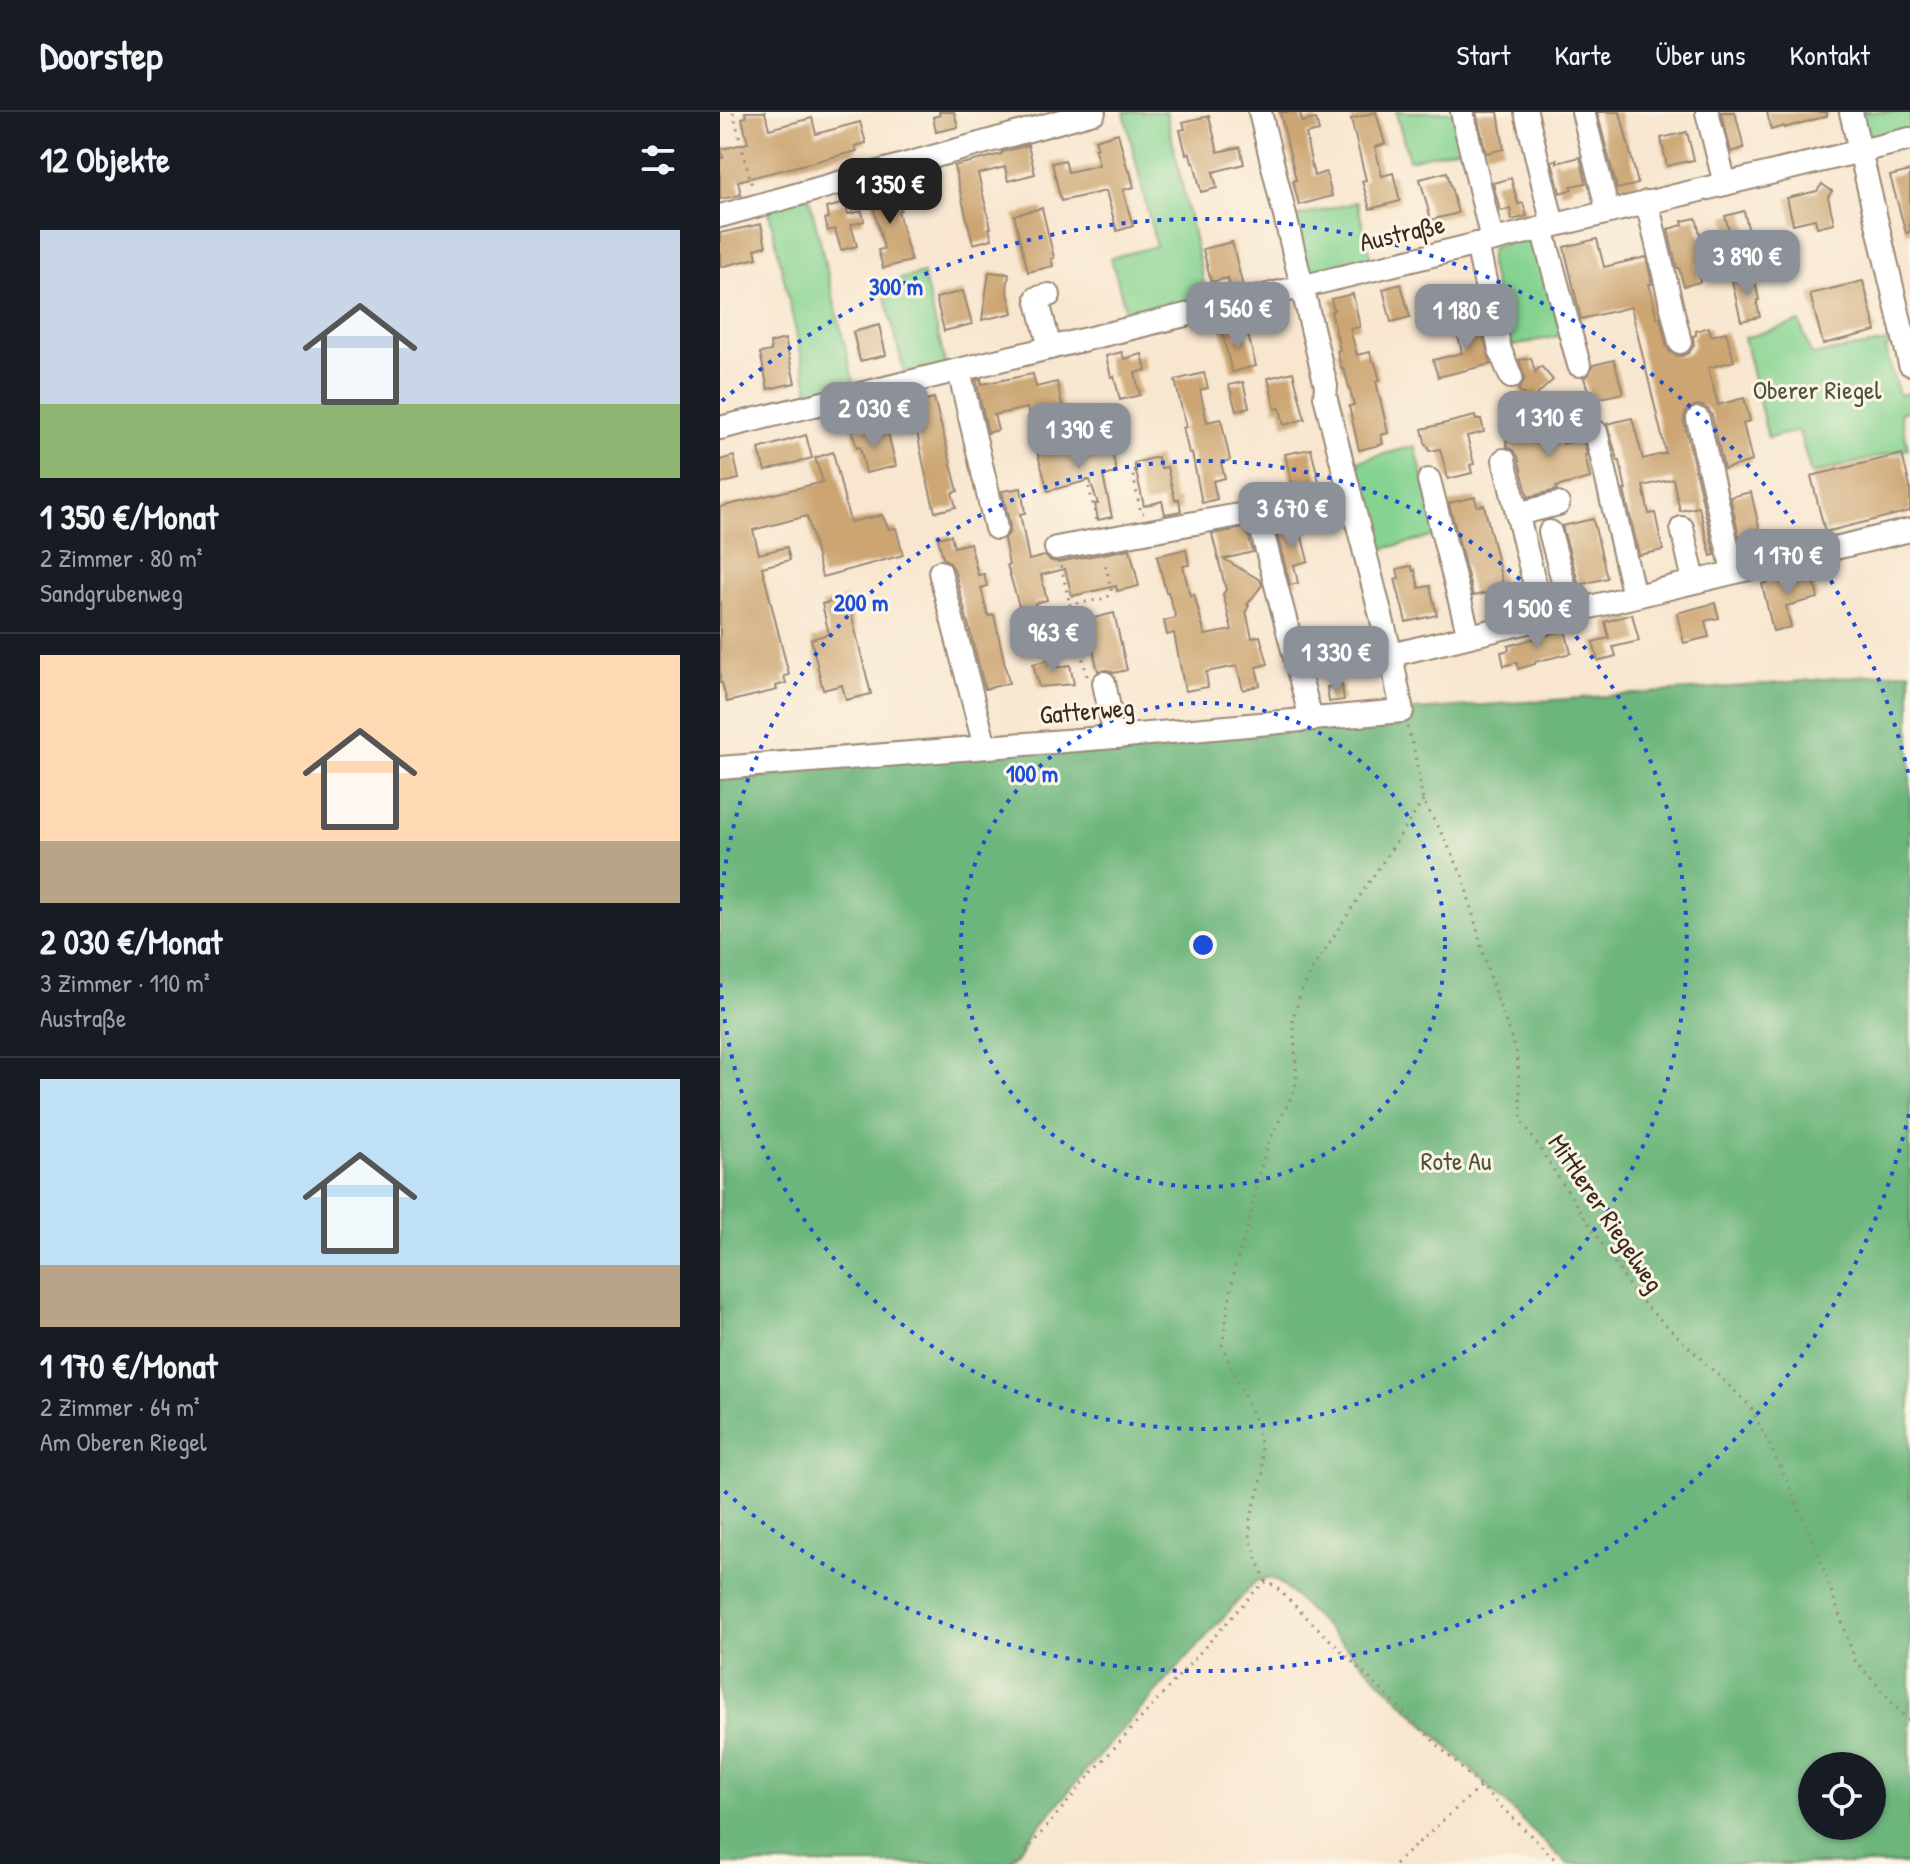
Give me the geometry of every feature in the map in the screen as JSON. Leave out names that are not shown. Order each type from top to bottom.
[{"type":"street","points":[[720,216],[1094,112]]},
{"type":"street","points":[[1260,112],[1402,711]]},
{"type":"street","points":[[1462,112],[1500,350],[1511,377]]},
{"type":"street","points":[[1526,112],[1579,365]]},
{"type":"street","points":[[1583,112],[1608,212]]},
{"type":"street","points":[[1707,112],[1725,184]]},
{"type":"street","points":[[1851,112],[1910,364]]},
{"type":"street","name":"Austraße","points":[[720,428],[1910,139]]},
{"type":"street","points":[[1647,202],[1680,342]]},
{"type":"street","points":[[1049,295],[1037,298],[1050,348]]},
{"type":"street","points":[[959,370],[996,528]]},
{"type":"street","points":[[1698,419],[1733,571]]},
{"type":"street","points":[[1596,432],[1634,596]]},
{"type":"street","points":[[1504,460],[1543,618]]},
{"type":"street","points":[[1429,480],[1469,636]]},
{"type":"street","points":[[1056,548],[1103,531],[1257,512],[1350,495]]},
{"type":"street","points":[[1517,514],[1558,504]]},
{"type":"street","points":[[1257,512],[1311,719]]},
{"type":"street","points":[[1682,528],[1694,581]]},
{"type":"street","points":[[1391,655],[1910,530]]},
{"type":"street","points":[[1550,532],[1571,611]]},
{"type":"street","points":[[940,572],[985,747]]},
{"type":"street","points":[[1104,683],[1115,737]]},
{"type":"street","name":"Gatterweg","points":[[720,768],[1402,711]]},
{"type":"path","points":[[733,112],[756,206]]},
{"type":"path","points":[[1135,470],[1132,471],[1141,513],[1151,511]]},
{"type":"path","points":[[1070,605],[1107,598],[1112,592],[1103,531],[1097,524],[1087,479]]},
{"type":"path","points":[[1056,548],[1087,676],[1095,685],[1104,683]]},
{"type":"path","name":"Mittlerer Riegelweg","points":[[1402,711],[1414,749],[1423,801],[1463,877],[1489,975],[1517,1054],[1522,1121],[1635,1295],[1750,1406],[1819,1556],[1855,1660],[1910,1723]]},
{"type":"path","points":[[1423,801],[1313,968],[1300,995],[1293,1018],[1297,1079],[1268,1144],[1235,1267],[1222,1346],[1256,1424],[1261,1450],[1263,1475],[1250,1520],[1250,1538],[1266,1582],[1275,1586],[1560,1864]]},
{"type":"path","points":[[1015,1864],[1092,1773],[1266,1582]]},
{"type":"path","points":[[1395,1864],[1480,1787]]},
{"type":"green space","points":[[1124,112],[1166,112],[1208,302],[1129,322],[1111,258],[1156,246]]},
{"type":"green space","points":[[1396,112],[1456,112],[1465,147],[1409,160]]},
{"type":"green space","points":[[1859,112],[1910,112],[1910,133],[1870,138],[1864,131]]},
{"type":"green space","points":[[809,196],[855,388],[811,400],[768,207]]},
{"type":"green space","points":[[1357,202],[1372,262],[1315,275],[1310,272],[1306,267],[1295,217]]},
{"type":"green space","points":[[1540,235],[1567,334],[1508,347],[1490,253],[1493,247]]},
{"type":"green space","points":[[923,273],[946,366],[905,376],[882,284]]},
{"type":"green space","name":"Oberer Riegel","points":[[1800,322],[1811,355],[1899,340],[1885,349],[1899,395],[1910,393],[1910,410],[1900,413],[1908,449],[1811,474],[1799,431],[1768,438],[1744,338]]},
{"type":"green space","points":[[1415,446],[1438,535],[1375,551],[1354,462]]},
{"type":"green space","name":"Rote Au","points":[[1910,671],[1910,1864],[1567,1864],[1284,1586],[1266,1578],[1255,1582],[1088,1768],[1008,1864],[720,1864],[720,775],[1402,711]]},
{"type":"building","points":[[745,112],[765,112],[769,129],[812,118],[816,134],[860,122],[866,143],[855,146],[857,151],[738,181],[741,195],[720,199],[721,149],[748,143],[742,118],[746,117]]},
{"type":"building","points":[[939,112],[954,112],[958,127],[936,132],[933,117],[940,115]]},
{"type":"building","points":[[1280,112],[1300,112],[1302,122],[1316,119],[1319,131],[1306,134],[1314,176],[1326,172],[1332,196],[1299,205]]},
{"type":"building","points":[[1376,112],[1385,144],[1375,147],[1382,176],[1393,173],[1400,201],[1370,209],[1351,119]]},
{"type":"building","points":[[1476,112],[1498,112],[1504,149],[1486,153]]},
{"type":"building","points":[[1597,112],[1620,112],[1638,184],[1617,189]]},
{"type":"building","points":[[1721,112],[1735,112],[1744,148],[1731,152]]},
{"type":"building","points":[[1767,112],[1827,112],[1827,116],[1771,130]]},
{"type":"building","points":[[1209,116],[1218,152],[1240,147],[1244,164],[1213,172],[1217,188],[1201,192],[1194,162],[1190,153],[1186,154],[1180,130],[1185,129],[1183,122]]},
{"type":"building","points":[[1687,132],[1694,160],[1667,166],[1661,138]]},
{"type":"building","points":[[1118,133],[1134,187],[1123,190],[1133,226],[1117,231],[1106,191],[1061,201],[1052,163],[1065,160],[1068,172],[1099,165],[1095,140]]},
{"type":"building","points":[[1028,145],[1035,174],[1008,181],[1005,167],[978,174],[992,239],[973,244],[954,166]]},
{"type":"building","points":[[1580,157],[1586,183],[1571,186],[1572,189],[1560,193],[1552,161],[1557,159],[1557,163]]},
{"type":"building","points":[[1910,171],[1910,232],[1906,233],[1890,176]]},
{"type":"building","points":[[1447,172],[1458,213],[1431,220],[1420,179]]},
{"type":"building","points":[[1511,178],[1518,204],[1523,203],[1527,216],[1512,220],[1510,209],[1500,211],[1493,183]]},
{"type":"building","points":[[894,182],[911,261],[883,268],[878,250],[884,249],[869,189]]},
{"type":"building","points":[[1822,184],[1832,191],[1828,197],[1834,223],[1817,227],[1815,219],[1793,224],[1787,198],[1817,191]]},
{"type":"building","points":[[845,203],[848,214],[862,211],[864,221],[851,225],[857,246],[841,250],[835,229],[828,231],[825,219],[828,218],[826,208]]},
{"type":"building","points":[[1042,208],[1054,258],[1051,259],[1053,266],[1028,272],[1014,215]]},
{"type":"building","points":[[1744,211],[1750,237],[1758,235],[1766,268],[1741,274],[1725,216]]},
{"type":"building","points":[[1696,218],[1707,262],[1696,264],[1700,282],[1684,286],[1668,229]]},
{"type":"building","points":[[761,224],[766,246],[755,249],[757,258],[720,267],[720,233]]},
{"type":"building","points":[[1597,239],[1604,267],[1646,257],[1657,318],[1660,317],[1670,352],[1677,356],[1689,353],[1696,331],[1709,327],[1711,336],[1726,332],[1734,361],[1708,368],[1718,405],[1744,398],[1750,421],[1743,423],[1752,461],[1724,469],[1709,410],[1696,405],[1688,409],[1684,416],[1715,555],[1711,556],[1699,507],[1680,511],[1673,479],[1643,486],[1649,514],[1655,513],[1663,550],[1639,555],[1620,461],[1607,424],[1632,418],[1643,459],[1666,453],[1631,307],[1581,319],[1564,247]]},
{"type":"building","points":[[1232,242],[1243,287],[1230,290],[1228,278],[1211,282],[1203,249]]},
{"type":"building","points":[[989,272],[1009,274],[1007,289],[1013,313],[982,320]]},
{"type":"building","points":[[1754,276],[1760,317],[1741,321],[1732,281]]},
{"type":"building","points":[[1863,281],[1876,331],[1823,344],[1810,294]]},
{"type":"building","points":[[1401,284],[1410,317],[1391,322],[1383,289]]},
{"type":"building","points":[[963,291],[972,324],[944,331],[936,298]]},
{"type":"building","points":[[1353,294],[1360,327],[1350,329],[1357,355],[1370,352],[1375,363],[1388,433],[1381,435],[1383,444],[1359,450],[1349,406],[1354,405],[1337,351],[1340,350],[1331,311],[1334,310],[1331,299]]},
{"type":"building","points":[[1479,321],[1491,364],[1438,377],[1433,360],[1462,353],[1456,327]]},
{"type":"building","points":[[1234,324],[1237,338],[1248,335],[1256,366],[1232,372],[1221,328]]},
{"type":"building","points":[[879,325],[886,355],[860,361],[853,332]]},
{"type":"building","points":[[785,339],[795,383],[768,389],[760,353],[771,351],[770,343]]},
{"type":"building","points":[[1122,352],[1124,359],[1142,354],[1146,370],[1135,373],[1140,395],[1120,400],[1106,356]]},
{"type":"building","points":[[1531,358],[1535,372],[1541,366],[1553,380],[1529,402],[1518,389],[1525,378],[1519,360]]},
{"type":"building","points":[[1614,360],[1623,393],[1591,400],[1584,378],[1593,365]]},
{"type":"building","points":[[1293,372],[1305,419],[1284,425],[1280,408],[1275,409],[1268,378]]},
{"type":"building","points":[[1204,373],[1208,388],[1200,390],[1207,422],[1221,419],[1230,460],[1221,463],[1225,478],[1213,481],[1217,499],[1202,503],[1192,453],[1189,453],[1183,428],[1186,427],[1175,380]]},
{"type":"building","points":[[1033,374],[1036,387],[1057,382],[1065,418],[1052,421],[1051,415],[1030,420],[1027,408],[994,415],[998,430],[988,433],[976,380],[981,379],[982,384]]},
{"type":"building","points":[[1243,382],[1249,407],[1236,411],[1229,385]]},
{"type":"building","points":[[934,398],[958,491],[952,493],[956,507],[935,512],[912,403]]},
{"type":"building","points":[[1475,416],[1476,420],[1481,419],[1484,432],[1467,436],[1474,464],[1470,465],[1472,473],[1448,479],[1440,449],[1429,451],[1422,429]]},
{"type":"building","points":[[1557,422],[1563,444],[1583,439],[1590,478],[1528,497],[1518,457],[1507,447],[1506,441],[1529,435],[1527,428]]},
{"type":"building","points":[[873,426],[875,436],[888,433],[896,466],[866,473],[860,447],[857,448],[852,431]]},
{"type":"building","points":[[806,435],[812,458],[765,471],[759,449]]},
{"type":"building","points":[[1070,442],[1073,454],[1110,445],[1117,473],[1103,476],[1112,517],[1098,520],[1095,504],[1098,504],[1090,480],[1048,491],[1037,451]]},
{"type":"building","points":[[1311,449],[1320,486],[1299,490],[1297,484],[1292,485],[1285,454]]},
{"type":"building","points":[[833,452],[850,522],[882,515],[889,529],[896,528],[903,555],[822,577],[807,516],[753,530],[759,554],[787,547],[790,560],[762,567],[789,675],[784,676],[786,683],[776,686],[777,690],[727,702],[720,683],[720,507],[823,482],[815,458]]},
{"type":"building","points":[[1902,454],[1910,487],[1910,511],[1825,532],[1811,476]]},
{"type":"building","points":[[734,456],[739,479],[720,484],[720,460]]},
{"type":"building","points":[[1158,457],[1161,468],[1167,467],[1181,511],[1165,514],[1162,501],[1144,506],[1134,463]]},
{"type":"building","points":[[1021,488],[1025,513],[1020,514],[1029,560],[1045,556],[1058,562],[1130,549],[1139,586],[1117,591],[1116,586],[1072,596],[1065,569],[1041,575],[1047,600],[1035,603],[1038,616],[1023,620],[1007,565],[1004,539],[1010,526],[1002,491]]},
{"type":"building","points":[[1751,492],[1760,531],[1750,534],[1753,545],[1742,548],[1730,497]]},
{"type":"building","points":[[1475,497],[1477,506],[1484,505],[1504,588],[1521,585],[1523,608],[1493,615],[1487,593],[1473,596],[1449,503]]},
{"type":"building","points":[[1593,519],[1607,578],[1579,585],[1562,526]]},
{"type":"building","points":[[1299,525],[1308,561],[1294,565],[1298,583],[1290,585],[1276,530]]},
{"type":"building","points":[[1246,528],[1253,552],[1224,559],[1260,580],[1262,585],[1246,611],[1252,638],[1260,636],[1268,664],[1256,667],[1260,685],[1243,690],[1237,666],[1206,672],[1208,687],[1185,691],[1174,633],[1167,635],[1164,621],[1176,618],[1157,556],[1186,549],[1189,565],[1183,566],[1190,596],[1194,594],[1205,635],[1232,630],[1212,534]]},
{"type":"building","points":[[951,535],[954,547],[970,543],[978,575],[984,574],[987,586],[981,588],[988,616],[994,615],[1009,683],[985,689],[954,569],[943,558],[938,538]]},
{"type":"building","points":[[1411,566],[1419,588],[1430,586],[1437,615],[1406,622],[1395,579],[1399,578],[1397,569]]},
{"type":"building","points":[[1812,572],[1818,598],[1786,606],[1791,627],[1773,631],[1762,584]]},
{"type":"building","points":[[847,597],[871,694],[846,700],[842,685],[823,690],[811,639],[829,634],[822,604]]},
{"type":"building","points":[[1715,603],[1719,618],[1705,621],[1709,637],[1684,643],[1677,613]]},
{"type":"building","points":[[1114,613],[1127,670],[1114,673],[1098,671],[1086,620]]},
{"type":"building","points":[[1632,614],[1639,641],[1613,647],[1616,656],[1598,661],[1593,642],[1609,638],[1605,622]]},
{"type":"building","points":[[1565,630],[1571,653],[1518,669],[1517,662],[1504,666],[1501,652],[1509,650],[1508,646]]},
{"type":"building","points":[[1053,659],[1055,668],[1070,665],[1074,684],[1039,687],[1033,664]]},
{"type":"building","points":[[1342,685],[1344,700],[1329,702],[1327,687]]}]
